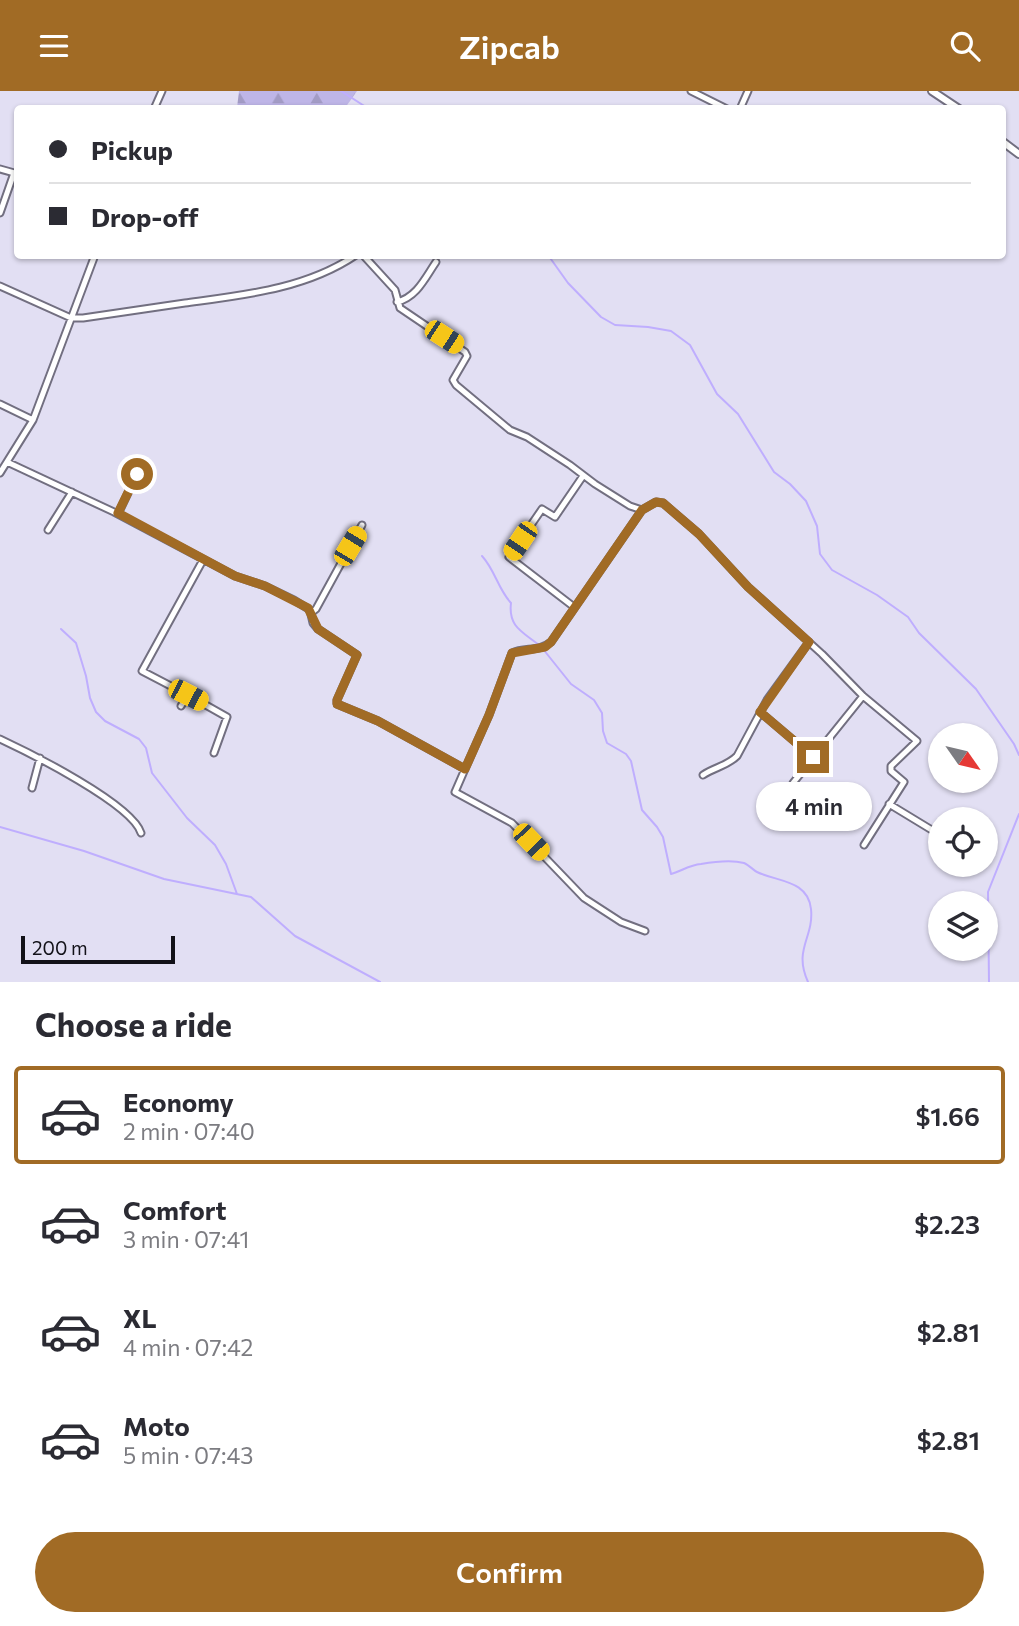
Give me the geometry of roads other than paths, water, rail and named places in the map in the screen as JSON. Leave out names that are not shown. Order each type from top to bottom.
[{"type":"street","points":[[691,91],[719,105]]},
{"type":"street","points":[[932,91],[953,105]]},
{"type":"street","points":[[0,213],[14,178]]},
{"type":"street","points":[[0,473],[33,420],[93,259]]},
{"type":"street","points":[[0,286],[71,318],[250,294],[307,280],[335,269],[350,259]]},
{"type":"street","points":[[367,259],[395,290],[402,310],[466,352],[467,356],[453,380],[456,386],[510,430],[527,437],[630,506],[642,510]]},
{"type":"street","points":[[397,302],[414,295],[436,262]]},
{"type":"street","points":[[0,404],[33,420]]},
{"type":"street","points":[[7,461],[118,513],[235,576],[265,586],[308,608],[318,629],[357,655],[337,704],[378,721],[465,769]]},
{"type":"street","points":[[118,513],[137,474]]},
{"type":"street","points":[[575,607],[509,557],[542,509],[555,517],[583,475]]},
{"type":"street","points":[[48,530],[72,492]]},
{"type":"street","points":[[645,931],[621,922],[584,898],[512,823],[455,792],[489,715],[510,657],[516,651],[535,650],[551,642],[642,510],[656,502],[673,510],[748,587],[863,696],[917,741],[891,766],[891,771],[904,782],[864,845]]},
{"type":"street","points":[[311,613],[316,609],[362,525]]},
{"type":"street","points":[[204,560],[142,671],[227,716],[214,753]]},
{"type":"street","points":[[703,775],[714,767],[730,763],[737,756],[760,712],[809,642]]},
{"type":"street","points":[[181,706],[188,695]]},
{"type":"street","points":[[793,783],[863,696]]},
{"type":"street","points":[[760,712],[813,757]]},
{"type":"street","points":[[0,739],[40,758],[108,800],[139,826],[141,833]]},
{"type":"street","points":[[32,788],[40,758]]},
{"type":"street","points":[[889,804],[928,828]]},
{"type":"waterway","points":[[341,91],[363,105]]},
{"type":"waterway","points":[[551,259],[568,283],[601,317],[615,325],[671,331],[690,345],[717,394],[738,414],[774,472],[806,501],[817,526],[820,554],[832,570],[877,595],[908,617],[919,633],[976,689],[1019,755]]},
{"type":"waterway","points":[[482,556],[511,603],[514,623],[539,645]]},
{"type":"waterway","points":[[61,629],[76,643],[96,712],[105,721],[139,739],[146,748],[152,773],[187,818],[215,845],[226,864],[237,894]]},
{"type":"waterway","points":[[543,649],[571,684],[594,700],[602,713],[607,743],[626,754],[631,761],[642,810],[663,837],[671,874],[697,865],[739,862],[757,872],[791,883],[804,892],[811,909],[810,928],[803,952],[804,971],[808,982]]},
{"type":"waterway","points":[[989,982],[988,892],[1019,814]]},
{"type":"waterway","points":[[0,827],[84,851],[164,879],[251,897],[295,936],[380,982]]}]
